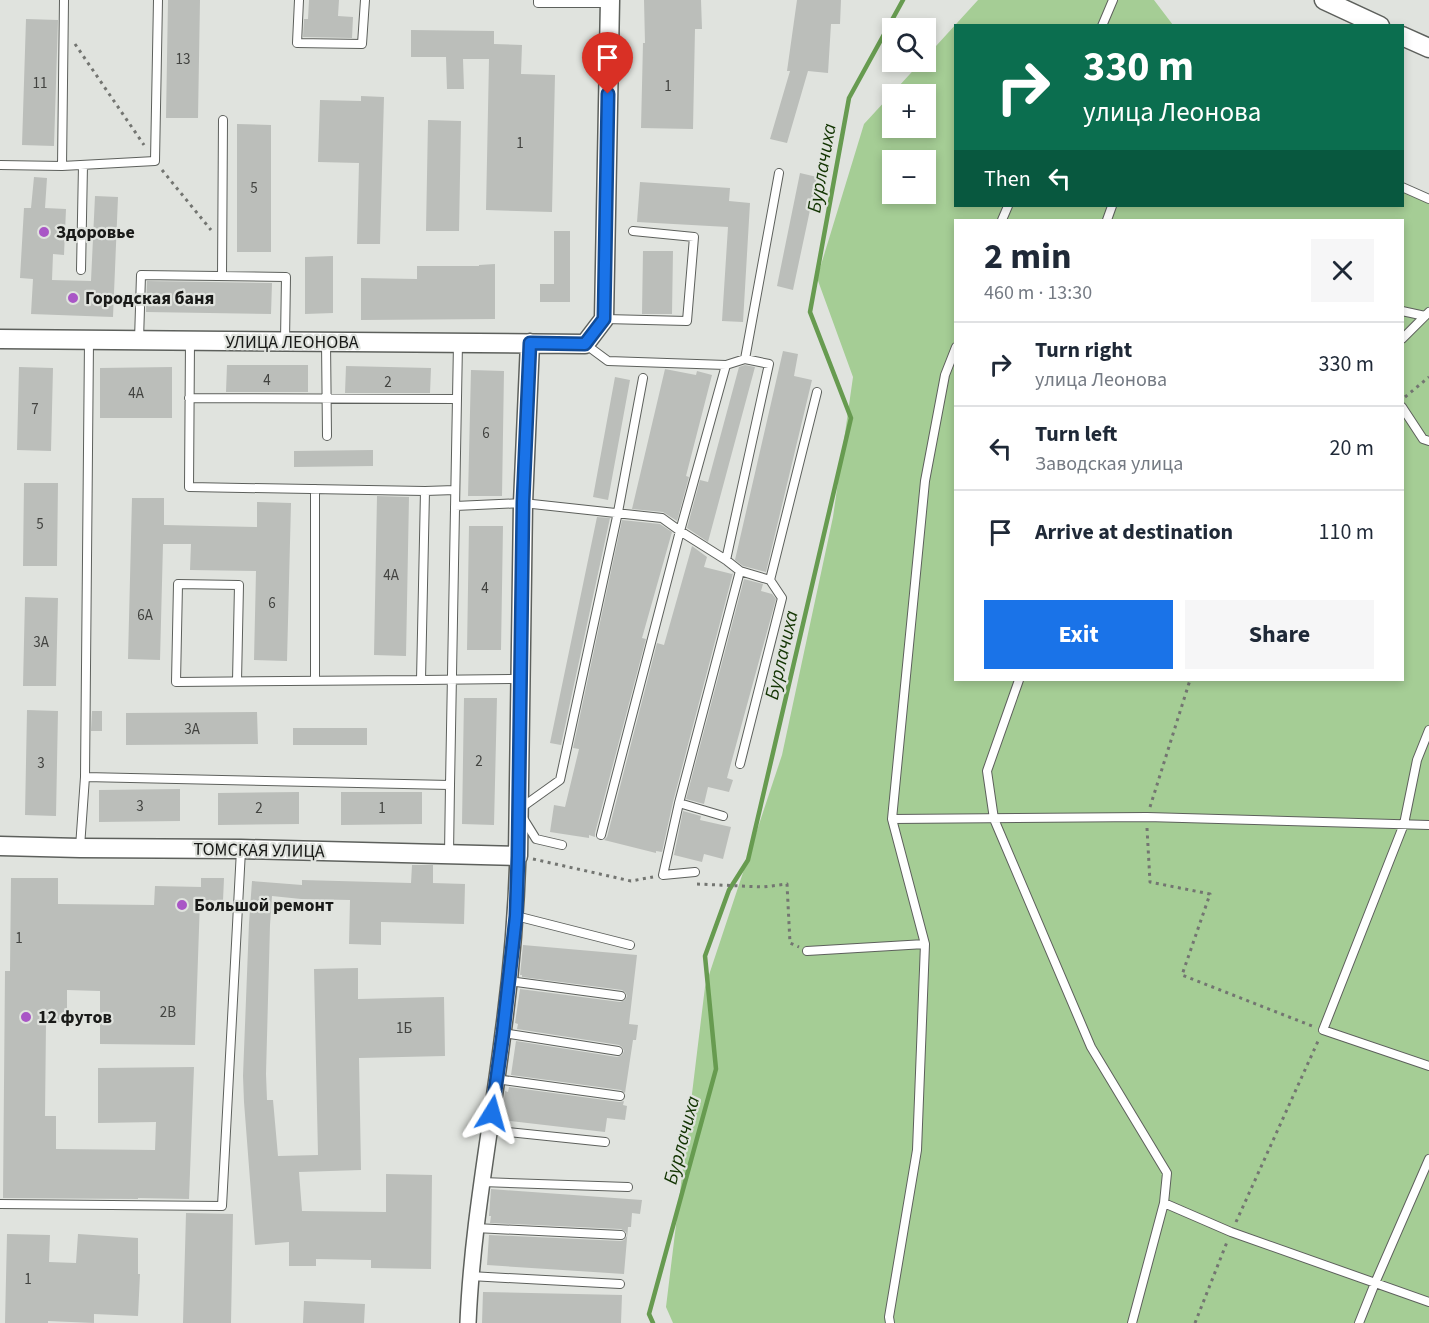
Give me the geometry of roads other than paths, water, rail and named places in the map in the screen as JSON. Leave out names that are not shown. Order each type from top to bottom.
[{"type":"street","points":[[1324,0],[1376,24]]},
{"type":"street","points":[[585,344],[604,319],[610,2]]},
{"type":"street","points":[[1404,37],[1429,48]]},
{"type":"street","name":"УЛИЦА ЛЕОНОВА","points":[[0,339],[585,344]]},
{"type":"street","points":[[468,1323],[475,1228],[503,1033],[516,916],[523,502],[530,343]]},
{"type":"street","name":"ТОМСКАЯ УЛИЦА","points":[[0,846],[518,856]]},
{"type":"lane","points":[[62,166],[64,0]]},
{"type":"lane","points":[[0,165],[62,166],[155,161],[158,0]]},
{"type":"lane","points":[[299,0],[297,44],[362,44],[365,0]]},
{"type":"lane","points":[[538,0],[538,3],[610,2]]},
{"type":"lane","points":[[1103,24],[1113,0]]},
{"type":"lane","points":[[222,276],[223,120]]},
{"type":"lane","points":[[81,270],[83,165]]},
{"type":"lane","points":[[745,359],[779,173]]},
{"type":"lane","points":[[1404,188],[1429,199]]},
{"type":"lane","points":[[604,319],[687,321],[694,237],[633,231]]},
{"type":"lane","points":[[139,341],[141,275],[286,278],[285,342]]},
{"type":"lane","points":[[1404,311],[1427,314]]},
{"type":"lane","points":[[1404,337],[1427,314]]},
{"type":"lane","points":[[80,848],[85,777],[89,340]]},
{"type":"lane","points":[[190,341],[189,487],[455,490]]},
{"type":"lane","points":[[326,342],[327,435]]},
{"type":"lane","points":[[449,855],[458,343]]},
{"type":"lane","points":[[585,344],[608,361],[726,365],[745,359],[769,364],[726,560]]},
{"type":"lane","points":[[891,1323],[889,1317],[917,1150],[925,944],[892,819],[925,481],[945,375],[954,352]]},
{"type":"lane","points":[[601,835],[726,365]]},
{"type":"lane","points":[[562,845],[536,839],[518,810],[560,780],[618,512],[643,378]]},
{"type":"lane","points":[[770,580],[817,392]]},
{"type":"lane","points":[[189,398],[457,399]]},
{"type":"lane","points":[[1404,410],[1423,439],[1429,441]]},
{"type":"lane","points":[[315,489],[315,681]]},
{"type":"lane","points":[[422,680],[425,490]]},
{"type":"lane","points":[[455,506],[523,502],[662,518],[740,571],[770,580],[782,598],[740,764]]},
{"type":"lane","points":[[695,872],[663,875],[679,803],[740,571]]},
{"type":"lane","points":[[237,681],[239,585],[178,584],[176,682],[520,679]]},
{"type":"lane","points":[[1019,681],[987,771],[994,819],[1091,1047],[1167,1173],[1164,1203],[1132,1323]]},
{"type":"lane","points":[[1429,730],[1417,760],[1404,824],[1323,1030],[1429,1066]]},
{"type":"lane","points":[[85,777],[450,785]]},
{"type":"lane","points":[[679,803],[723,816]]},
{"type":"lane","points":[[892,819],[1147,817],[1429,825]]},
{"type":"lane","points":[[0,1204],[222,1206],[241,849]]},
{"type":"lane","points":[[516,916],[630,945]]},
{"type":"lane","points":[[807,951],[925,944]]},
{"type":"lane","points":[[509,981],[621,996]]},
{"type":"lane","points":[[503,1033],[618,1051]]},
{"type":"lane","points":[[496,1079],[620,1096]]},
{"type":"lane","points":[[489,1130],[605,1142]]},
{"type":"lane","points":[[1359,1323],[1429,1159]]},
{"type":"lane","points":[[482,1182],[628,1188]]},
{"type":"lane","points":[[1164,1203],[1231,1232],[1429,1302]]},
{"type":"lane","points":[[475,1228],[621,1235]]},
{"type":"lane","points":[[470,1276],[620,1284]]},
{"type":"waterway","name":"Бурлачиха","points":[[653,1323],[649,1314],[716,1069],[705,956],[729,890],[748,860],[851,418],[810,312],[849,98],[903,0]]},
{"type":"place","name":"Здоровье","points":[[44,232]]},
{"type":"place","name":"Городская баня","points":[[73,298]]},
{"type":"place","name":"Большой ремонт","points":[[182,905]]},
{"type":"place","name":"12 футов","points":[[26,1017]]}]
